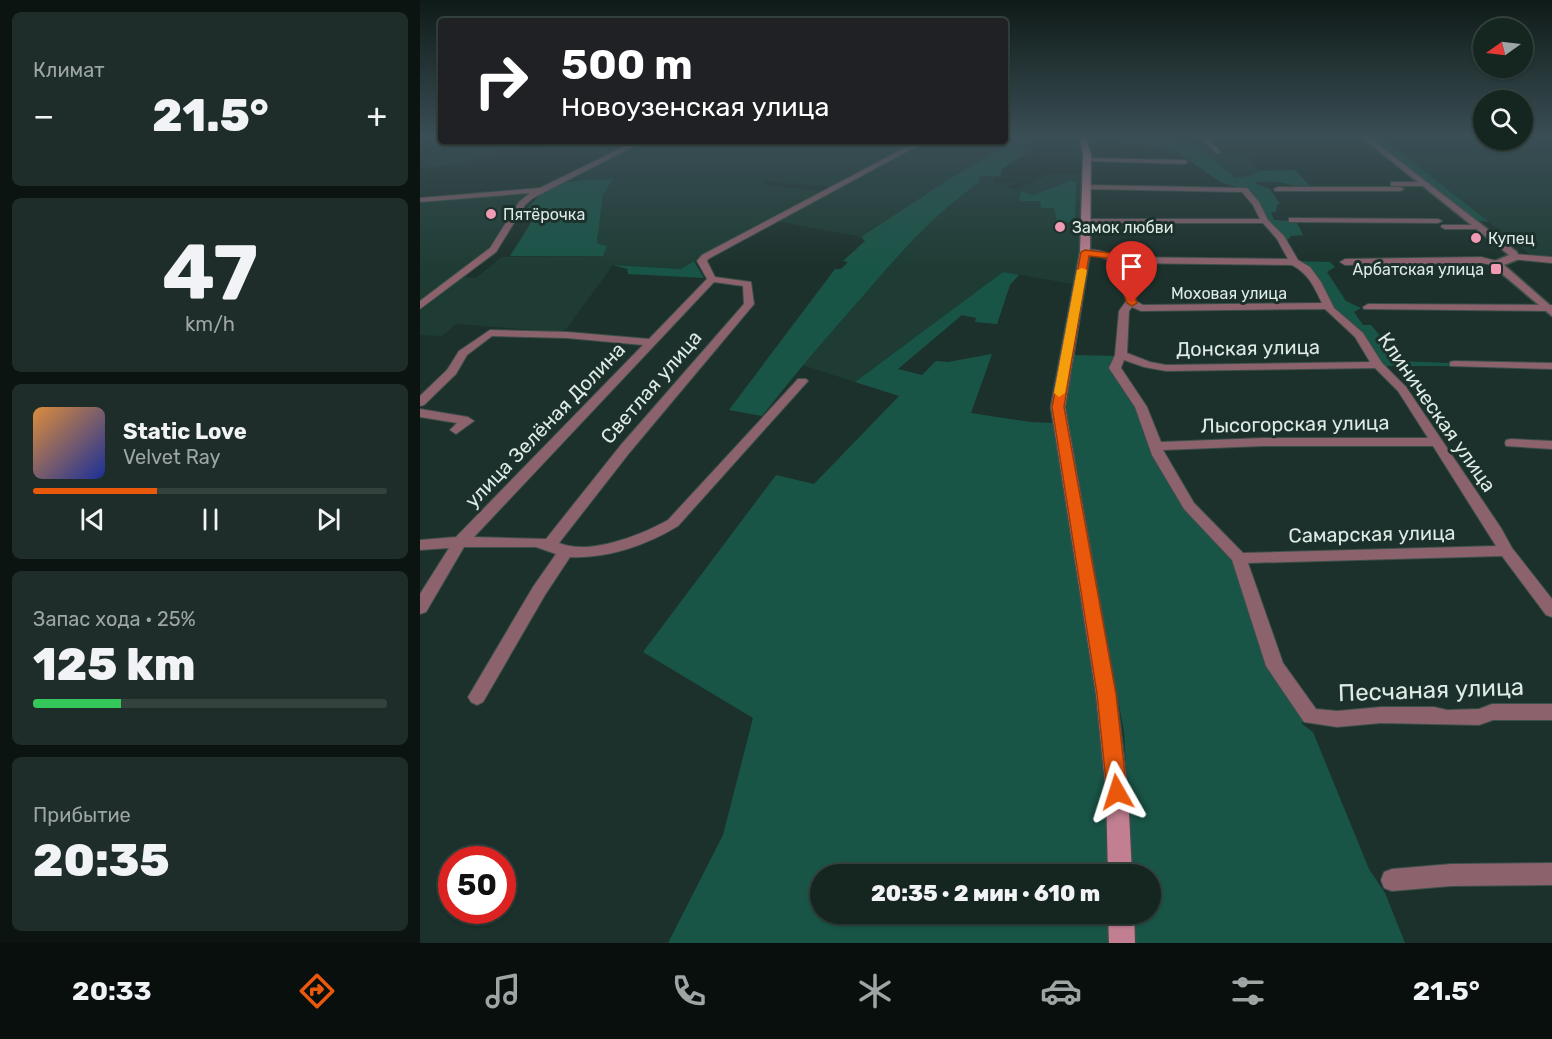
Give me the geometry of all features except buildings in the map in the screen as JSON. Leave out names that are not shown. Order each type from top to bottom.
[{"type":"main road","points":[[1087,179],[1085,252],[1058,407],[1107,694],[1117,792],[1120,864]]},
{"type":"main road","points":[[1121,924],[1122,943]]},
{"type":"street","points":[[420,306],[493,250],[525,200],[563,179]]},
{"type":"street","points":[[712,279],[702,261],[705,257],[852,179]]},
{"type":"street","points":[[1419,179],[1515,257]]},
{"type":"street","points":[[1278,189],[1425,184]]},
{"type":"street","name":"Клиническая улица","points":[[1087,188],[1239,188],[1244,190],[1257,204],[1265,221],[1281,238],[1294,262],[1307,269],[1318,284],[1328,306],[1359,335],[1378,365],[1402,389],[1496,532],[1506,551],[1552,611]]},
{"type":"street","points":[[420,200],[540,190]]},
{"type":"street","points":[[1292,220],[1479,226]]},
{"type":"street","points":[[1086,221],[1265,221]]},
{"type":"street","points":[[1085,252],[1110,256],[1117,260],[1294,262]]},
{"type":"street","points":[[1345,262],[1481,260],[1499,263],[1515,257],[1552,260]]},
{"type":"street","points":[[1117,260],[1132,303],[1124,311],[1121,355],[1115,368],[1141,407],[1156,446],[1189,506],[1239,558]]},
{"type":"street","points":[[1499,263],[1499,266],[1550,309]]},
{"type":"street","name":"улица Зелёная Долина","points":[[420,608],[460,543],[712,279]]},
{"type":"street","name":"Светлая улица","points":[[477,697],[539,591],[558,547],[625,449],[749,304],[748,284],[712,279]]},
{"type":"street","name":"Моховая улица","points":[[1132,303],[1141,308],[1328,306]]},
{"type":"street","points":[[1368,307],[1550,309]]},
{"type":"street","points":[[420,402],[452,372],[463,353],[490,333],[544,333],[650,342]]},
{"type":"street","name":"Донская улица","points":[[1121,355],[1148,365],[1166,368],[1378,365]]},
{"type":"street","points":[[1454,364],[1552,366]]},
{"type":"street","points":[[420,545],[486,540],[558,547],[620,546],[650,536],[673,523],[802,381]]},
{"type":"street","points":[[420,413],[468,421],[456,430]]},
{"type":"street","name":"Лысогорская улица","points":[[1156,446],[1263,442],[1435,442]]},
{"type":"street","points":[[1511,443],[1552,444]]},
{"type":"street","name":"Самарская улица","points":[[1239,558],[1506,551]]},
{"type":"street","name":"Песчаная улица","points":[[1239,558],[1275,666],[1311,716],[1337,719],[1381,715],[1434,715],[1447,718],[1479,717],[1492,712],[1552,712]]},
{"type":"street","points":[[1392,880],[1451,875],[1552,874]]},
{"type":"shaded area","points":[[845,179],[830,187],[765,181],[762,185],[823,191],[681,269],[613,265],[567,328],[561,332],[456,324],[442,336],[420,335],[420,311],[464,277],[476,278],[502,257],[603,256],[597,241],[603,195],[612,180],[568,180]]},
{"type":"shaded area","points":[[855,179],[949,179],[861,237],[776,221]]},
{"type":"shaded area","points":[[979,179],[994,179],[990,183],[1024,182],[1006,186],[1014,190],[1039,179],[1083,179],[1079,253],[1073,284],[1003,272],[855,382],[802,365],[917,234],[949,204],[978,183]]},
{"type":"shaded area","points":[[1434,179],[1552,179],[1552,258],[1533,257]]},
{"type":"shaded area","points":[[526,194],[487,250],[420,302],[420,201]]},
{"type":"green space","points":[[613,179],[603,195],[597,241],[598,244],[607,246],[603,256],[510,256],[532,221],[518,222],[539,196],[558,184]]},
{"type":"green space","points":[[979,179],[978,183],[946,208],[890,265],[824,340],[762,416],[729,410],[835,269],[841,269],[848,262],[843,261],[865,241],[861,237],[946,181]]},
{"type":"green space","points":[[1216,179],[1303,179],[1311,187],[1276,182],[1254,183],[1270,189],[1280,204],[1277,204],[1276,212],[1271,212],[1274,220],[1296,221],[1303,235],[1291,236],[1286,242],[1247,190]]},
{"type":"green space","points":[[1423,179],[1434,179],[1489,222],[1475,220]]},
{"type":"green space","points":[[1069,181],[1076,181],[1075,222],[1057,222],[1054,208],[1041,208],[1040,201],[1019,201],[1021,192],[1034,195]]},
{"type":"green space","points":[[694,261],[704,278],[628,274],[627,269],[613,265],[681,269]]},
{"type":"green space","points":[[1296,261],[1330,262],[1335,267],[1327,272],[1346,301],[1361,308],[1354,312],[1363,325],[1371,325],[1401,361],[1449,363],[1457,366],[1382,366],[1331,308]]},
{"type":"green space","points":[[1003,272],[1019,275],[1010,285],[997,324],[975,322],[976,318],[962,315],[898,369],[922,375],[936,361],[948,362],[992,354],[971,413],[1030,422],[1054,423],[1099,694],[1108,864],[810,864],[810,924],[1110,924],[1111,943],[668,943],[723,835],[753,718],[643,652],[776,475],[814,484],[899,396],[855,382]]},
{"type":"green space","points":[[1073,355],[1118,356],[1113,361],[1112,372],[1140,415],[1153,455],[1236,563],[1304,713],[1302,724],[1313,732],[1369,869],[1385,893],[1405,943],[1135,943],[1134,924],[1161,924],[1161,864],[1131,864],[1124,732],[1065,408]]},
{"type":"slow traffic","points":[[1059,393],[1082,270]]},
{"type":"place","name":"Пятёрочка","points":[[491,214]]},
{"type":"place","name":"Замок любви","points":[[1060,227]]},
{"type":"place","name":"Купец","points":[[1476,238]]},
{"type":"place","name":"Арбатская улица","points":[[1496,269]]},
{"type":"route","points":[[1117,792],[1107,694],[1058,407],[1060,384],[1085,252],[1110,256],[1117,260],[1132,303]]}]
